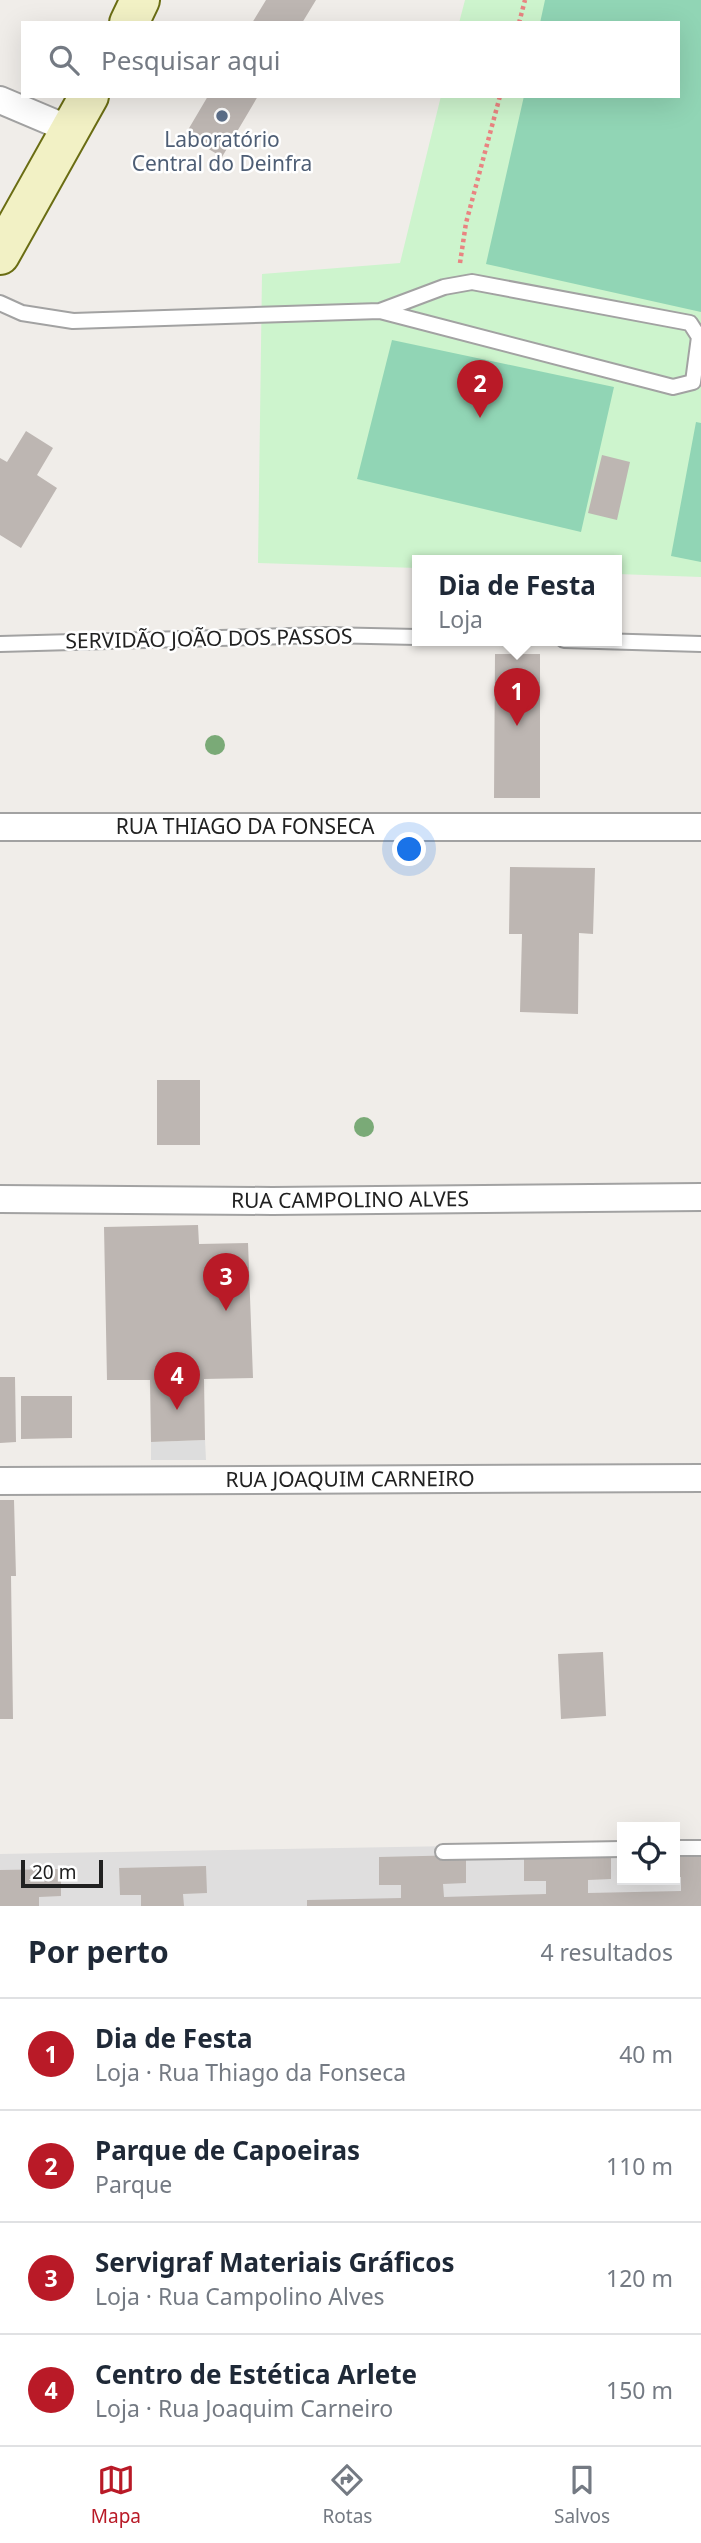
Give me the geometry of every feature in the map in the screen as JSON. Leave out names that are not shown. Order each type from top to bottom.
[{"type":"main road","points":[[130,21],[140,0]]},
{"type":"main road","points":[[0,256],[88,98]]},
{"type":"street","points":[[0,100],[71,131]]},
{"type":"street","name":"RUA THIAGO DA FONSECA","points":[[0,827],[701,827]]},
{"type":"street","name":"RUA CAMPOLINO ALVES","points":[[0,1199],[272,1201],[701,1197]]},
{"type":"street","name":"RUA JOAQUIM CARNEIRO","points":[[0,1481],[701,1478]]},
{"type":"lane","points":[[0,303],[22,313],[73,321],[380,311],[673,387],[693,382],[699,337],[690,323],[472,282],[444,287],[380,311]]},
{"type":"lane","name":"SERVIDÃO JOÃO DOS PASSOS","points":[[0,644],[324,635],[412,637]]},
{"type":"lane","points":[[622,641],[701,643]]},
{"type":"lane","points":[[680,1848],[701,1847]]},
{"type":"lane","points":[[443,1852],[617,1849]]},
{"type":"path","points":[[520,21],[525,0]]},
{"type":"path","points":[[457,285],[466,223],[499,98]]},
{"type":"shaded area","points":[[205,1440],[206,1460],[151,1460],[151,1442]]},
{"type":"shaded area","points":[[617,1843],[617,1885],[680,1885],[680,1854],[701,1906],[0,1906],[0,1854]]},
{"type":"green space","points":[[465,0],[701,0],[701,577],[622,574],[622,555],[412,555],[412,568],[258,563],[262,274],[400,263],[441,98],[680,98],[680,21],[460,21]]},
{"type":"green space","points":[[545,0],[701,0],[701,312],[486,264],[524,98],[680,98],[680,21],[540,21]]},
{"type":"green space","points":[[392,340],[614,387],[581,532],[357,479]]},
{"type":"green space","points":[[696,422],[701,423],[701,562],[671,556]]},
{"type":"building","points":[[266,0],[316,0],[303,21],[253,21]]},
{"type":"building","name":"Laboratório Central do Deinfra","points":[[207,98],[257,98],[222,157],[185,135]]},
{"type":"building","points":[[26,431],[53,448],[37,475],[57,488],[21,548],[0,535],[0,458],[7,462]]},
{"type":"building","points":[[602,455],[630,462],[617,520],[588,513]]},
{"type":"building","points":[[495,654],[540,654],[540,798],[494,798]]},
{"type":"building","points":[[510,867],[595,868],[593,934],[579,933],[578,1014],[520,1012],[522,934],[509,934]]},
{"type":"building","points":[[157,1080],[200,1080],[200,1145],[157,1145]]},
{"type":"building","points":[[198,1225],[199,1244],[248,1243],[253,1378],[204,1379],[205,1440],[151,1442],[150,1380],[107,1380],[104,1227]]},
{"type":"building","points":[[0,1377],[15,1377],[16,1442],[0,1443]]},
{"type":"building","points":[[21,1396],[72,1396],[72,1438],[21,1439]]},
{"type":"building","points":[[0,1500],[14,1500],[16,1576],[11,1576],[13,1719],[0,1719]]},
{"type":"building","points":[[603,1652],[606,1716],[561,1719],[558,1654]]},
{"type":"building","points":[[701,1849],[701,1906],[307,1906],[307,1900],[401,1898],[401,1885],[379,1885],[379,1857],[466,1855],[466,1883],[443,1884],[444,1897],[546,1894],[546,1881],[524,1881],[524,1853],[611,1852],[611,1879],[588,1880],[588,1893],[681,1891],[680,1850]]},
{"type":"building","points":[[206,1866],[207,1893],[183,1894],[184,1906],[141,1906],[141,1895],[120,1895],[119,1868]]},
{"type":"building","points":[[61,1869],[61,1896],[39,1897],[39,1906],[0,1906],[0,1870]]},
{"type":"place","name":"Laboratório Central do Deinfra","points":[[222,116]]},
{"type":"place","name":"Parque de Capoeiras","points":[[480,418]]},
{"type":"place","name":"Dia de Festa","points":[[517,726]]},
{"type":"place","name":"Servigraf Materiais Gráficos","points":[[226,1311]]},
{"type":"place","name":"Centro de Estética Arlete","points":[[177,1410]]}]
